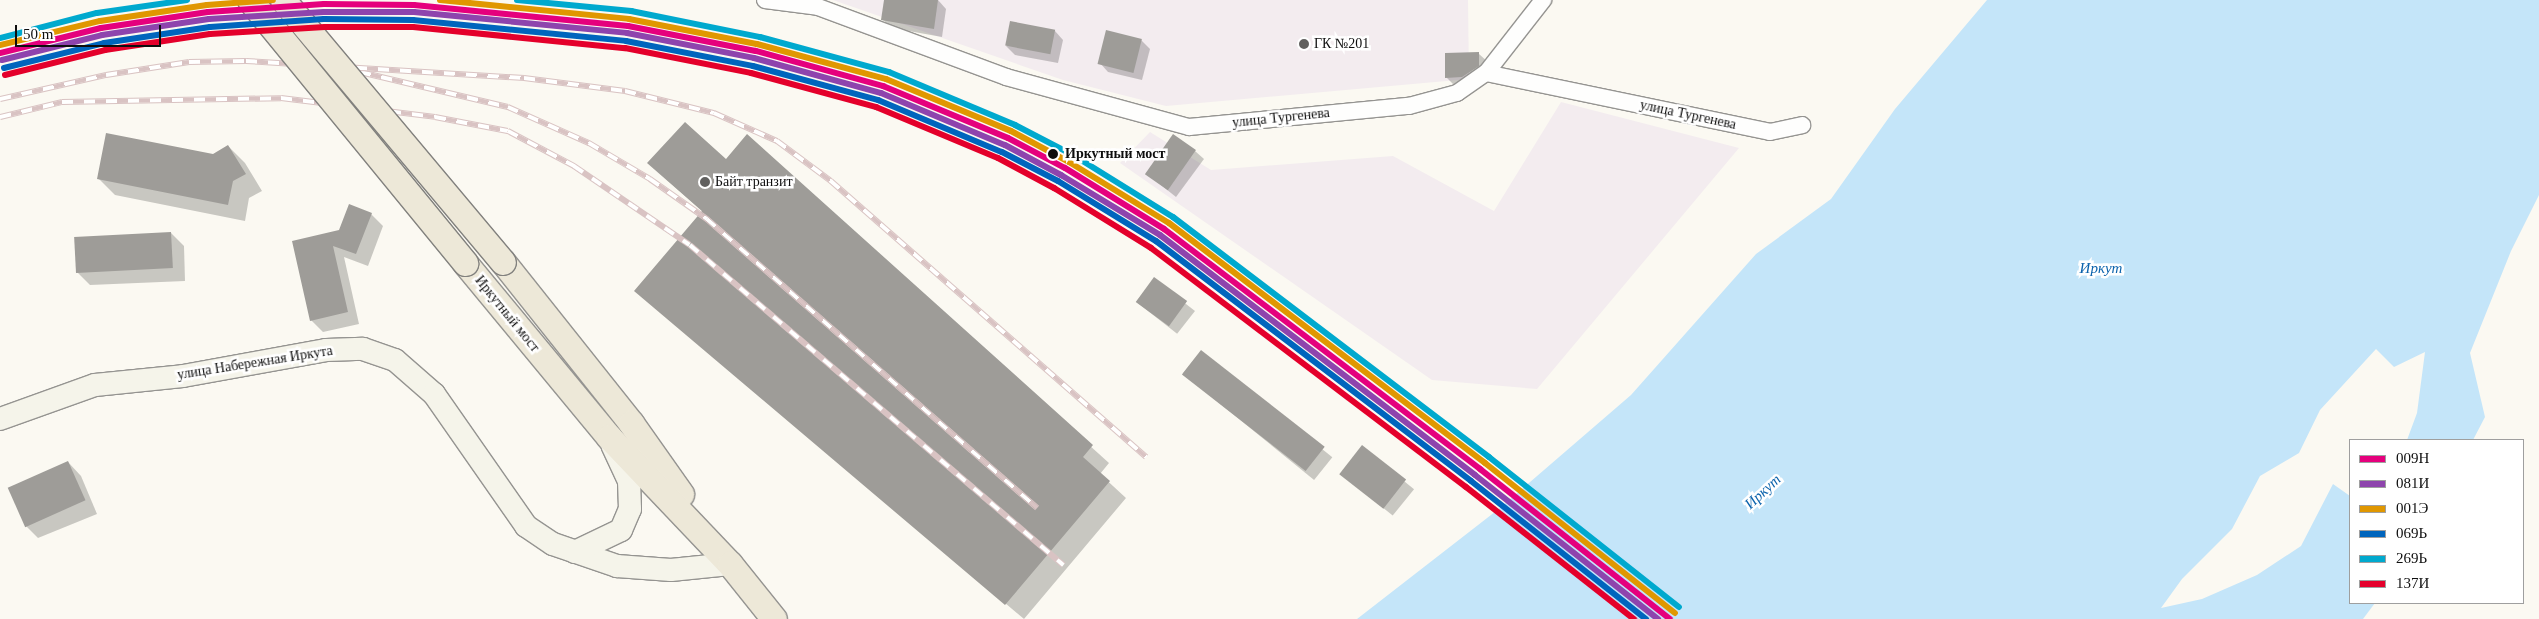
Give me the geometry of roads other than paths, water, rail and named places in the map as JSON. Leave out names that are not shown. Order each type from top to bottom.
[{"type":"main road","name":"Иркутный мост","points":[[250,0],[609,437],[730,564],[774,619]]},
{"type":"main road","points":[[283,0],[503,262],[631,423],[730,564]]},
{"type":"main road","name":"улица Набережная Иркута","points":[[0,419],[95,385],[183,376],[326,350],[363,349],[395,360],[434,394],[526,526],[553,544],[617,566],[671,570],[730,564]]},
{"type":"main road","points":[[575,552],[621,530],[630,509],[629,481],[609,437]]},
{"type":"street","name":"улица Тургенева","points":[[765,0],[818,7],[1006,77],[1189,128],[1409,106],[1457,93],[1486,73],[1770,132],[1802,125]]},
{"type":"street","points":[[1486,73],[1543,0]]},
{"type":"water","name":"Иркут","points":[[1987,0],[2539,0],[2539,195],[2511,251],[2470,353],[2485,417],[2474,439],[2407,439],[2417,413],[2425,352],[2394,367],[2376,349],[2320,410],[2299,453],[2260,476],[2232,529],[2182,579],[2161,608],[2202,599],[2257,575],[2301,546],[2333,484],[2349,495],[2349,604],[2374,604],[2363,619],[1357,619],[1500,508],[1631,395],[1756,254],[1831,199],[1895,109]]},
{"type":"railway","points":[[0,99],[106,75],[189,62],[246,61],[524,78],[625,91],[714,113],[777,141],[831,181],[1146,457]]},
{"type":"railway","points":[[360,72],[508,107],[589,143],[650,179],[707,219],[1037,508]]},
{"type":"railway","points":[[0,117],[62,102],[281,98],[435,117],[508,131],[574,166],[690,245],[1064,565]]},
{"type":"place","name":"ГК №201","points":[[1304,44]]},
{"type":"place","name":"Иркутный мост","points":[[1053,154]]},
{"type":"place","name":"Байт транзит","points":[[705,182]]}]
